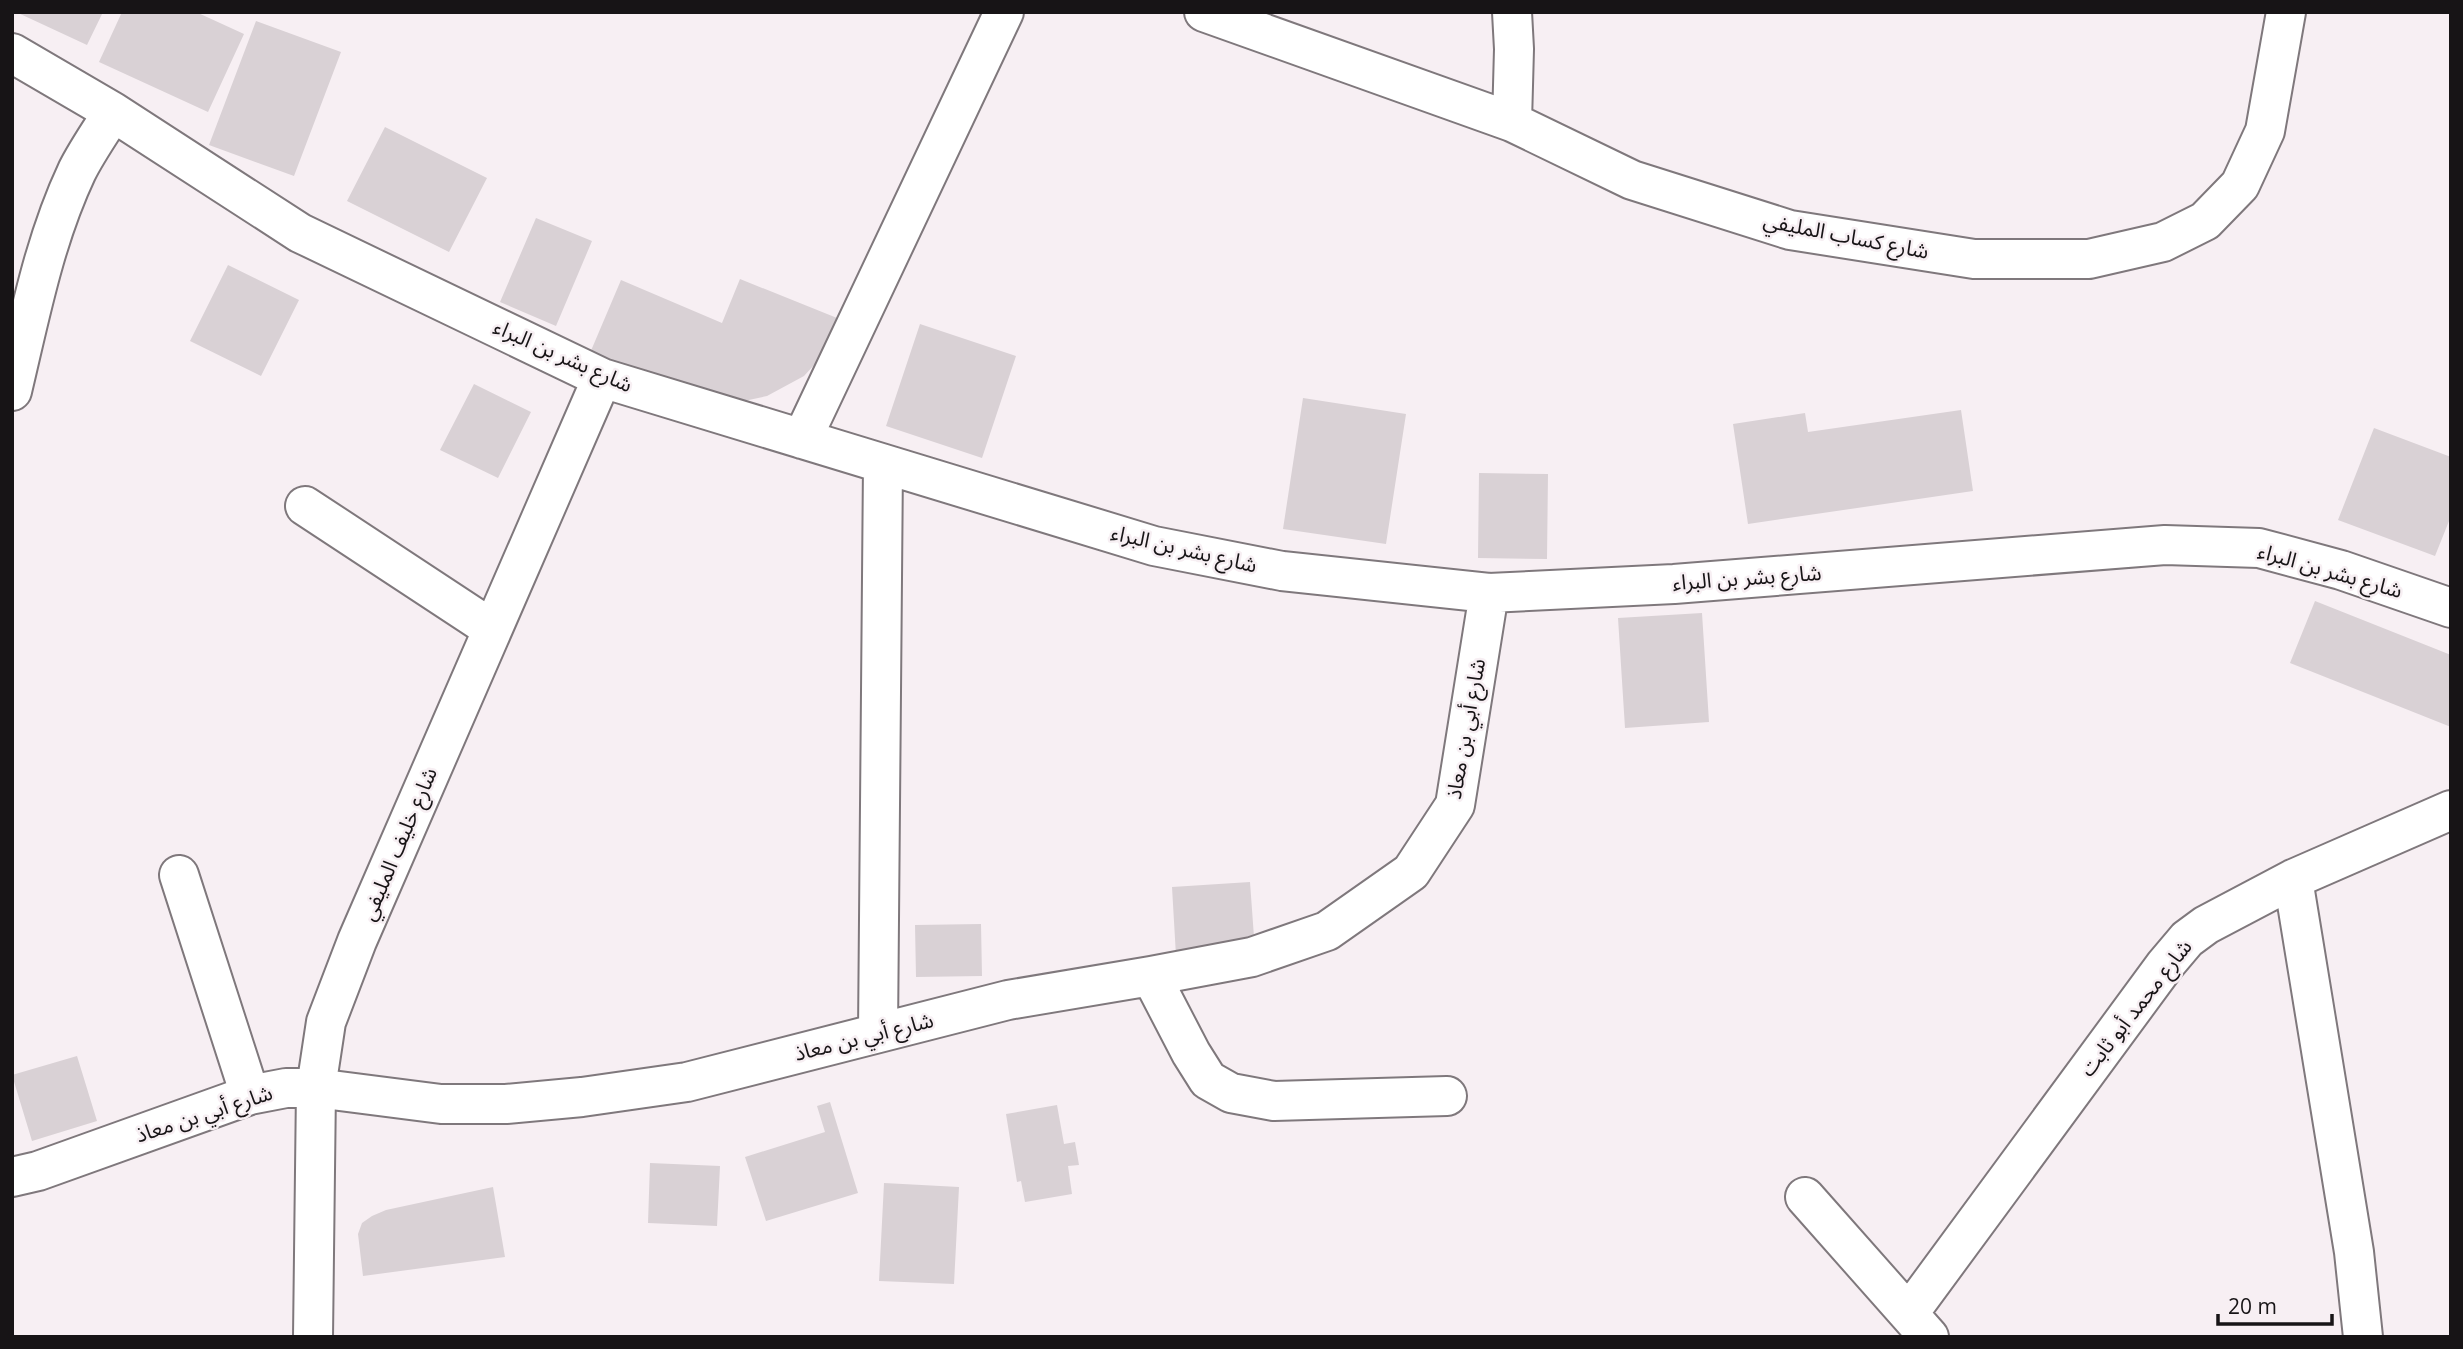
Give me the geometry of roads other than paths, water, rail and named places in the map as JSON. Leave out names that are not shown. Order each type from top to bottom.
[{"type":"street","points":[[802,439],[1004,12]]},
{"type":"street","name":"شارع كساب المليفي","points":[[1204,12],[1512,122],[1632,180],[1790,230],[1974,258],[2089,259],[2163,242],[2205,221],[2240,185],[2266,131],[2286,12]]},
{"type":"street","points":[[1512,12],[1512,122]]},
{"type":"street","name":"شارع بشر بن البراء","points":[[12,53],[113,112],[300,233],[602,378],[1154,546],[1282,571],[1489,593],[1674,584],[2165,545],[2259,548],[2341,570],[2451,608]]},
{"type":"street","points":[[12,391],[42,263],[59,215],[78,169],[113,112]]},
{"type":"street","name":"شارع خليف المليفي","points":[[313,1337],[316,1088],[326,1022],[357,941],[602,378]]},
{"type":"street","points":[[878,1033],[883,464]]},
{"type":"street","points":[[305,506],[492,629]]},
{"type":"street","name":"شارع أبي بن معاذ","points":[[12,1177],[38,1171],[250,1095],[286,1088],[316,1088],[441,1104],[506,1104],[583,1097],[687,1082],[1008,1000],[1252,957],[1327,931],[1410,872],[1455,805],[1489,593]]},
{"type":"street","name":"شارع محمد أبو ثابت","points":[[1919,1325],[2165,965],[2188,939],[2206,925],[2293,879],[2451,810]]},
{"type":"street","points":[[179,875],[250,1095]]},
{"type":"street","points":[[2293,879],[2354,1252],[2363,1337]]},
{"type":"street","points":[[1151,976],[1202,1071],[1209,1080],[1231,1093],[1274,1101],[1447,1096]]},
{"type":"street","points":[[1805,1197],[1919,1325]]}]
